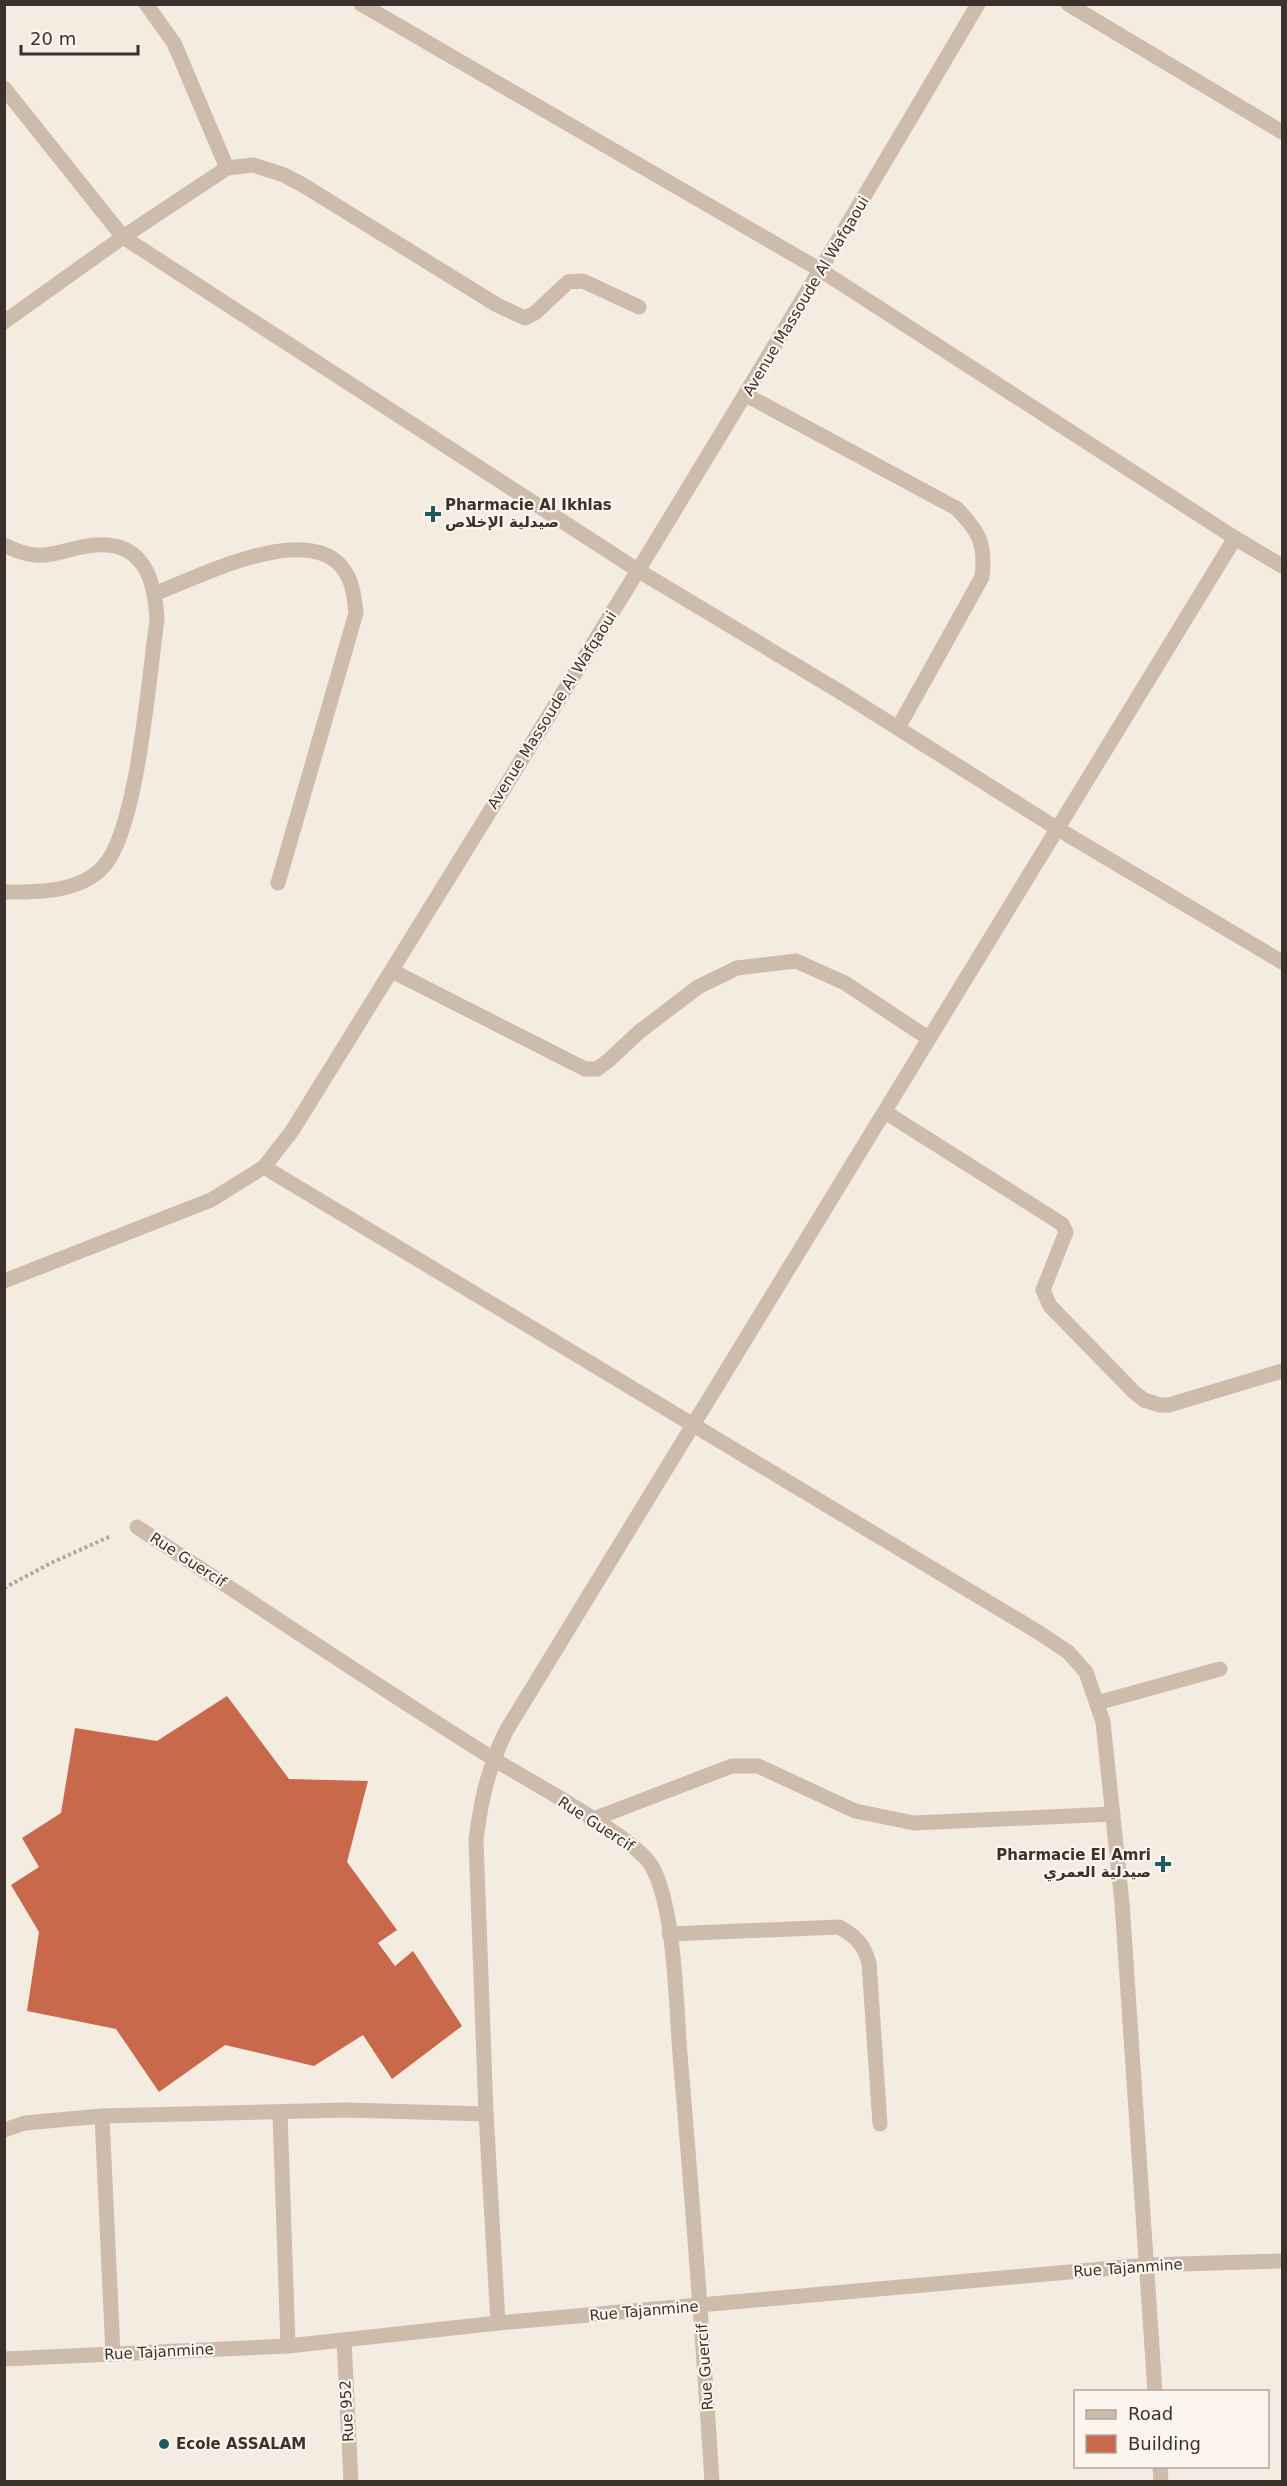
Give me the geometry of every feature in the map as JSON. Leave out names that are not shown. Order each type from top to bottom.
[{"type":"street","points":[[146,4],[174,44],[227,168]]},
{"type":"street","points":[[361,4],[822,271],[1235,538],[1282,566]]},
{"type":"street","name":"Avenue Massoude Al Wafqaoui","points":[[4,1281],[211,1200],[264,1167],[292,1131],[822,271],[978,4]]},
{"type":"street","points":[[1068,4],[1280,126]]},
{"type":"street","points":[[4,87],[123,237],[639,571],[898,728],[1058,829],[1282,962]]},
{"type":"street","points":[[4,322],[123,237],[227,168],[253,165],[284,175],[497,305],[525,318],[535,313],[568,282],[583,282],[639,307]]},
{"type":"street","points":[[746,395],[956,508],[972,524],[985,553],[982,577],[898,728]]},
{"type":"street","points":[[498,2324],[486,2114],[476,1840],[481,1797],[493,1759],[506,1731],[696,1424],[928,1038],[1235,538]]},
{"type":"street","points":[[4,544],[19,552],[36,555],[96,545],[128,551],[148,570],[156,593],[157,620],[134,787],[116,848],[104,867],[70,886],[46,892],[4,892]]},
{"type":"street","points":[[156,593],[264,553],[298,548],[325,554],[341,566],[352,584],[356,613],[278,883]]},
{"type":"street","points":[[392,971],[585,1069],[597,1069],[639,1032],[708,982],[737,968],[796,961],[845,982],[928,1038]]},
{"type":"street","points":[[885,1112],[1062,1224],[1066,1232],[1064,1239],[1043,1290],[1050,1306],[1144,1400],[1169,1405],[1282,1371]]},
{"type":"street","points":[[264,1167],[696,1424],[1068,1652],[1086,1672],[1103,1722],[1122,1903],[1155,2390]]},
{"type":"street","name":"Rue Guercif","points":[[137,1527],[493,1759],[635,1848],[649,1861],[658,1878],[669,1934],[701,2306],[712,2481]]},
{"type":"street","points":[[1097,1704],[1220,1669]]},
{"type":"street","points":[[591,1820],[732,1766],[758,1766],[834,1802],[883,1819],[914,1823],[1113,1814]]},
{"type":"street","points":[[669,1934],[839,1927],[851,1933],[865,1947],[869,1963],[880,2124]]},
{"type":"street","points":[[4,2130],[25,2123],[102,2116],[348,2110],[486,2114]]},
{"type":"street","points":[[280,2113],[288,2346]]},
{"type":"street","points":[[102,2116],[113,2354]]},
{"type":"street","name":"Rue Tajanmine","points":[[4,2359],[288,2346],[498,2324],[1147,2265],[1282,2261]]},
{"type":"street","name":"Rue 952","points":[[344,2340],[351,2481]]},
{"type":"path","points":[[4,1588],[106,1537],[137,1527]]},
{"type":"building","points":[[227,1696],[289,1779],[368,1781],[347,1862],[397,1930],[378,1943],[395,1966],[413,1951],[462,2026],[392,2079],[363,2035],[314,2066],[225,2045],[159,2092],[116,2029],[27,2011],[39,1932],[11,1885],[39,1867],[22,1838],[61,1813],[75,1728],[157,1741]]},
{"type":"place","name":"Pharmacie Al Ikhlas صيدلية الإخلاص","points":[[433,514]]},
{"type":"place","name":"Pharmacie El Amri صيدلية العمري","points":[[1163,1864]]},
{"type":"place","name":"Ecole ASSALAM","points":[[164,2444]]}]
